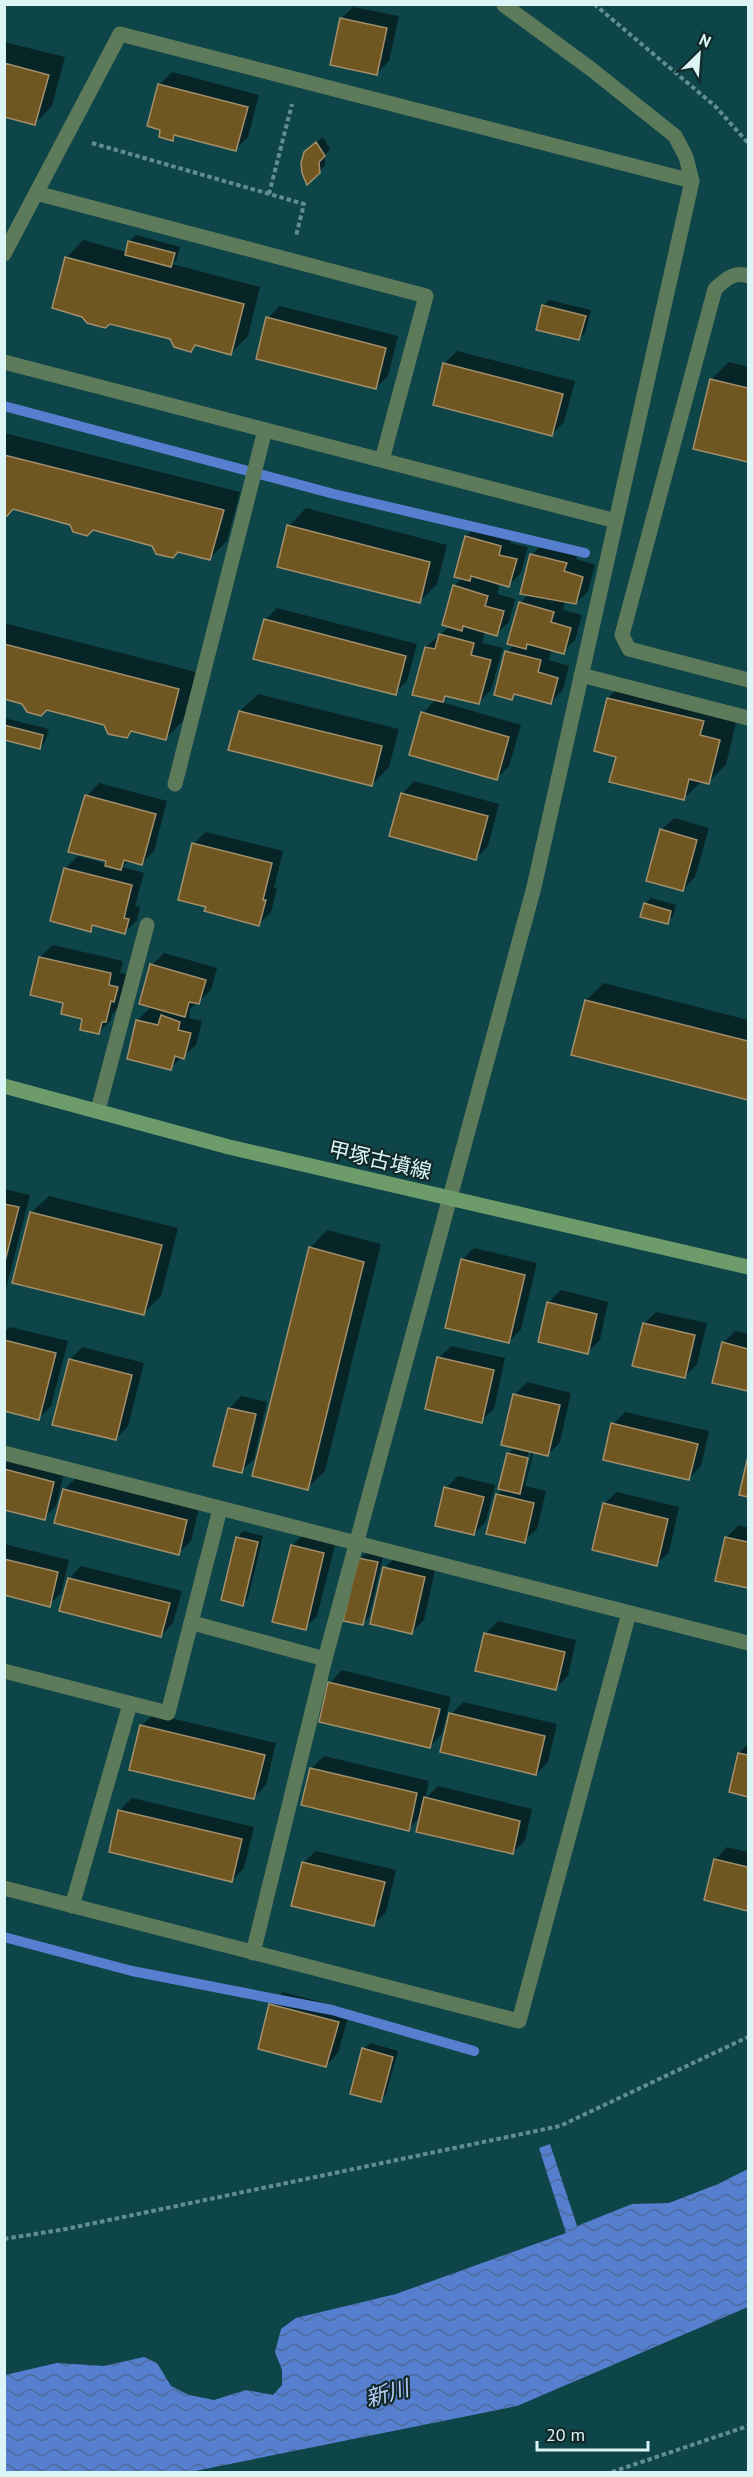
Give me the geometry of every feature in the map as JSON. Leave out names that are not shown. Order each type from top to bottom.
[{"type":"main road","name":"甲塚古墳線","points":[[4,1086],[229,1147],[748,1267]]},
{"type":"street","points":[[253,1953],[325,1659],[534,887],[692,181],[686,157],[675,136],[591,69],[504,5]]},
{"type":"street","points":[[4,254],[120,34],[692,181]]},
{"type":"street","points":[[36,193],[426,296],[382,460]]},
{"type":"street","points":[[748,276],[742,274],[729,277],[715,290],[622,635],[629,649],[748,680]]},
{"type":"street","points":[[4,362],[616,521]]},
{"type":"street","points":[[175,784],[265,430]]},
{"type":"street","points":[[581,675],[748,718]]},
{"type":"street","points":[[98,1110],[147,925]]},
{"type":"street","points":[[4,1453],[748,1643]]},
{"type":"street","points":[[4,1671],[168,1713],[193,1623],[220,1509]]},
{"type":"street","points":[[4,1888],[519,2021],[629,1613]]},
{"type":"street","points":[[193,1623],[325,1659]]},
{"type":"street","points":[[72,1906],[130,1704]]},
{"type":"path","points":[[594,4],[715,106],[748,143]]},
{"type":"path","points":[[269,194],[299,80]]},
{"type":"path","points":[[91,143],[304,204],[290,260]]},
{"type":"path","points":[[4,2240],[560,2126],[748,2037]]},
{"type":"path","points":[[612,2472],[748,2427]]},
{"type":"water","name":"新川","points":[[550,2144],[577,2226],[632,2204],[669,2203],[718,2184],[748,2169],[748,2307],[517,2406],[190,2472],[5,2472],[5,2375],[57,2363],[104,2366],[144,2357],[157,2363],[171,2386],[189,2395],[214,2400],[246,2390],[273,2395],[282,2385],[282,2370],[275,2352],[281,2329],[296,2318],[396,2294],[566,2233],[539,2148]]},
{"type":"building","points":[[340,18],[387,28],[377,75],[330,65]]},
{"type":"building","points":[[4,63],[49,75],[35,125],[4,117]]},
{"type":"building","points":[[158,84],[248,107],[236,151],[174,135],[173,141],[159,137],[160,130],[147,126]]},
{"type":"building","points":[[316,142],[325,156],[319,162],[320,173],[307,185],[301,163],[304,152]]},
{"type":"building","points":[[128,241],[175,253],[171,267],[125,255]]},
{"type":"building","points":[[65,257],[244,304],[231,355],[195,345],[191,352],[174,347],[170,339],[110,324],[105,328],[87,323],[82,317],[52,308]]},
{"type":"building","points":[[542,305],[586,316],[579,340],[536,330]]},
{"type":"building","points":[[266,317],[386,348],[376,389],[256,359]]},
{"type":"building","points":[[443,363],[563,394],[552,436],[433,405]]},
{"type":"building","points":[[710,379],[748,388],[748,462],[693,449]]},
{"type":"building","points":[[4,455],[224,510],[210,560],[178,552],[173,558],[156,554],[152,546],[93,530],[87,536],[73,532],[70,525],[13,509],[7,516],[4,515]]},
{"type":"building","points":[[287,525],[430,562],[420,603],[277,567]]},
{"type":"building","points":[[465,536],[501,546],[499,555],[517,559],[509,587],[471,576],[470,581],[454,577]]},
{"type":"building","points":[[530,554],[567,563],[564,571],[583,577],[576,604],[520,594]]},
{"type":"building","points":[[453,585],[488,596],[485,606],[504,611],[497,636],[463,626],[462,631],[442,625]]},
{"type":"building","points":[[519,602],[554,612],[551,622],[571,628],[564,654],[527,644],[526,649],[507,644]]},
{"type":"building","points":[[264,619],[406,656],[396,695],[253,659]]},
{"type":"building","points":[[439,634],[474,643],[471,655],[491,660],[479,704],[445,696],[443,702],[412,695],[425,647],[435,649]]},
{"type":"building","points":[[4,644],[179,689],[166,740],[131,731],[127,738],[108,734],[104,725],[47,710],[41,716],[27,712],[22,704],[4,699]]},
{"type":"building","points":[[505,651],[541,660],[538,672],[558,678],[551,704],[514,694],[512,700],[494,695]]},
{"type":"building","points":[[607,698],[704,721],[700,735],[720,740],[709,784],[689,779],[684,800],[609,782],[616,757],[594,751]]},
{"type":"building","points":[[239,711],[382,746],[372,786],[228,750]]},
{"type":"building","points":[[421,712],[509,737],[497,780],[409,755]]},
{"type":"building","points":[[4,725],[43,735],[40,749],[4,740]]},
{"type":"building","points":[[401,793],[488,816],[476,860],[389,836]]},
{"type":"building","points":[[85,795],[156,814],[142,865],[124,860],[121,870],[105,866],[106,861],[68,852]]},
{"type":"building","points":[[660,829],[697,840],[683,891],[646,881]]},
{"type":"building","points":[[192,843],[272,863],[259,926],[204,911],[206,907],[178,900]]},
{"type":"building","points":[[64,868],[132,885],[124,918],[129,919],[125,934],[92,925],[91,932],[50,921]]},
{"type":"building","points":[[644,903],[671,911],[668,924],[640,917]]},
{"type":"building","points":[[39,957],[111,973],[109,985],[118,987],[114,1002],[111,1001],[106,1022],[102,1022],[99,1034],[80,1030],[82,1019],[61,1014],[63,1003],[30,995]]},
{"type":"building","points":[[150,964],[206,980],[199,1004],[189,1002],[185,1017],[139,1004]]},
{"type":"building","points":[[585,1000],[748,1041],[748,1100],[571,1055]]},
{"type":"building","points":[[161,1015],[180,1022],[178,1030],[191,1033],[184,1059],[175,1056],[171,1070],[127,1059],[136,1020],[158,1025]]},
{"type":"building","points":[[4,1204],[19,1207],[4,1265]]},
{"type":"building","points":[[30,1212],[162,1245],[144,1315],[12,1283]]},
{"type":"building","points":[[309,1247],[364,1262],[308,1490],[252,1476]]},
{"type":"building","points":[[461,1259],[525,1275],[509,1343],[445,1328]]},
{"type":"building","points":[[547,1302],[597,1314],[588,1354],[538,1342]]},
{"type":"building","points":[[643,1323],[695,1335],[685,1378],[632,1366]]},
{"type":"building","points":[[4,1340],[56,1353],[39,1420],[4,1411]]},
{"type":"building","points":[[722,1342],[748,1349],[748,1391],[712,1383]]},
{"type":"building","points":[[437,1357],[494,1370],[482,1423],[425,1409]]},
{"type":"building","points":[[69,1359],[132,1375],[116,1440],[52,1425]]},
{"type":"building","points":[[513,1394],[560,1405],[548,1456],[501,1445]]},
{"type":"building","points":[[228,1408],[256,1414],[242,1473],[213,1466]]},
{"type":"building","points":[[611,1423],[698,1444],[689,1480],[603,1460]]},
{"type":"building","points":[[507,1453],[528,1458],[520,1494],[498,1489]]},
{"type":"building","points":[[748,1456],[748,1497],[739,1495]]},
{"type":"building","points":[[4,1469],[54,1482],[45,1520],[4,1510]]},
{"type":"building","points":[[444,1487],[484,1497],[474,1535],[435,1526]]},
{"type":"building","points":[[63,1489],[187,1520],[179,1555],[54,1523]]},
{"type":"building","points":[[496,1494],[534,1503],[525,1543],[486,1534]]},
{"type":"building","points":[[603,1503],[668,1519],[657,1566],[592,1550]]},
{"type":"building","points":[[236,1537],[258,1542],[243,1606],[221,1600]]},
{"type":"building","points":[[725,1537],[748,1542],[748,1588],[715,1581]]},
{"type":"building","points":[[291,1545],[324,1553],[306,1630],[272,1622]]},
{"type":"building","points":[[358,1558],[378,1562],[363,1625],[343,1621]]},
{"type":"building","points":[[4,1559],[58,1572],[50,1607],[4,1595]]},
{"type":"building","points":[[383,1567],[425,1577],[412,1634],[370,1624]]},
{"type":"building","points":[[68,1578],[170,1603],[161,1637],[59,1611]]},
{"type":"building","points":[[484,1633],[565,1652],[556,1690],[475,1671]]},
{"type":"building","points":[[328,1682],[440,1709],[430,1748],[319,1722]]},
{"type":"building","points":[[449,1713],[545,1736],[536,1775],[440,1752]]},
{"type":"building","points":[[140,1725],[265,1755],[254,1799],[129,1770]]},
{"type":"building","points":[[738,1753],[748,1755],[748,1797],[729,1792]]},
{"type":"building","points":[[310,1768],[417,1793],[409,1831],[301,1805]]},
{"type":"building","points":[[424,1797],[520,1821],[513,1854],[416,1832]]},
{"type":"building","points":[[118,1810],[242,1839],[232,1882],[109,1852]]},
{"type":"building","points":[[714,1859],[748,1867],[748,1911],[704,1900]]},
{"type":"building","points":[[302,1862],[385,1882],[374,1926],[291,1906]]},
{"type":"building","points":[[269,2004],[339,2022],[326,2067],[258,2049]]},
{"type":"building","points":[[362,2048],[393,2057],[381,2102],[350,2094]]},
{"type":"waterway","points":[[4,406],[334,494],[585,553]]},
{"type":"waterway","points":[[4,1937],[132,1971],[332,2010],[474,2051]]}]
